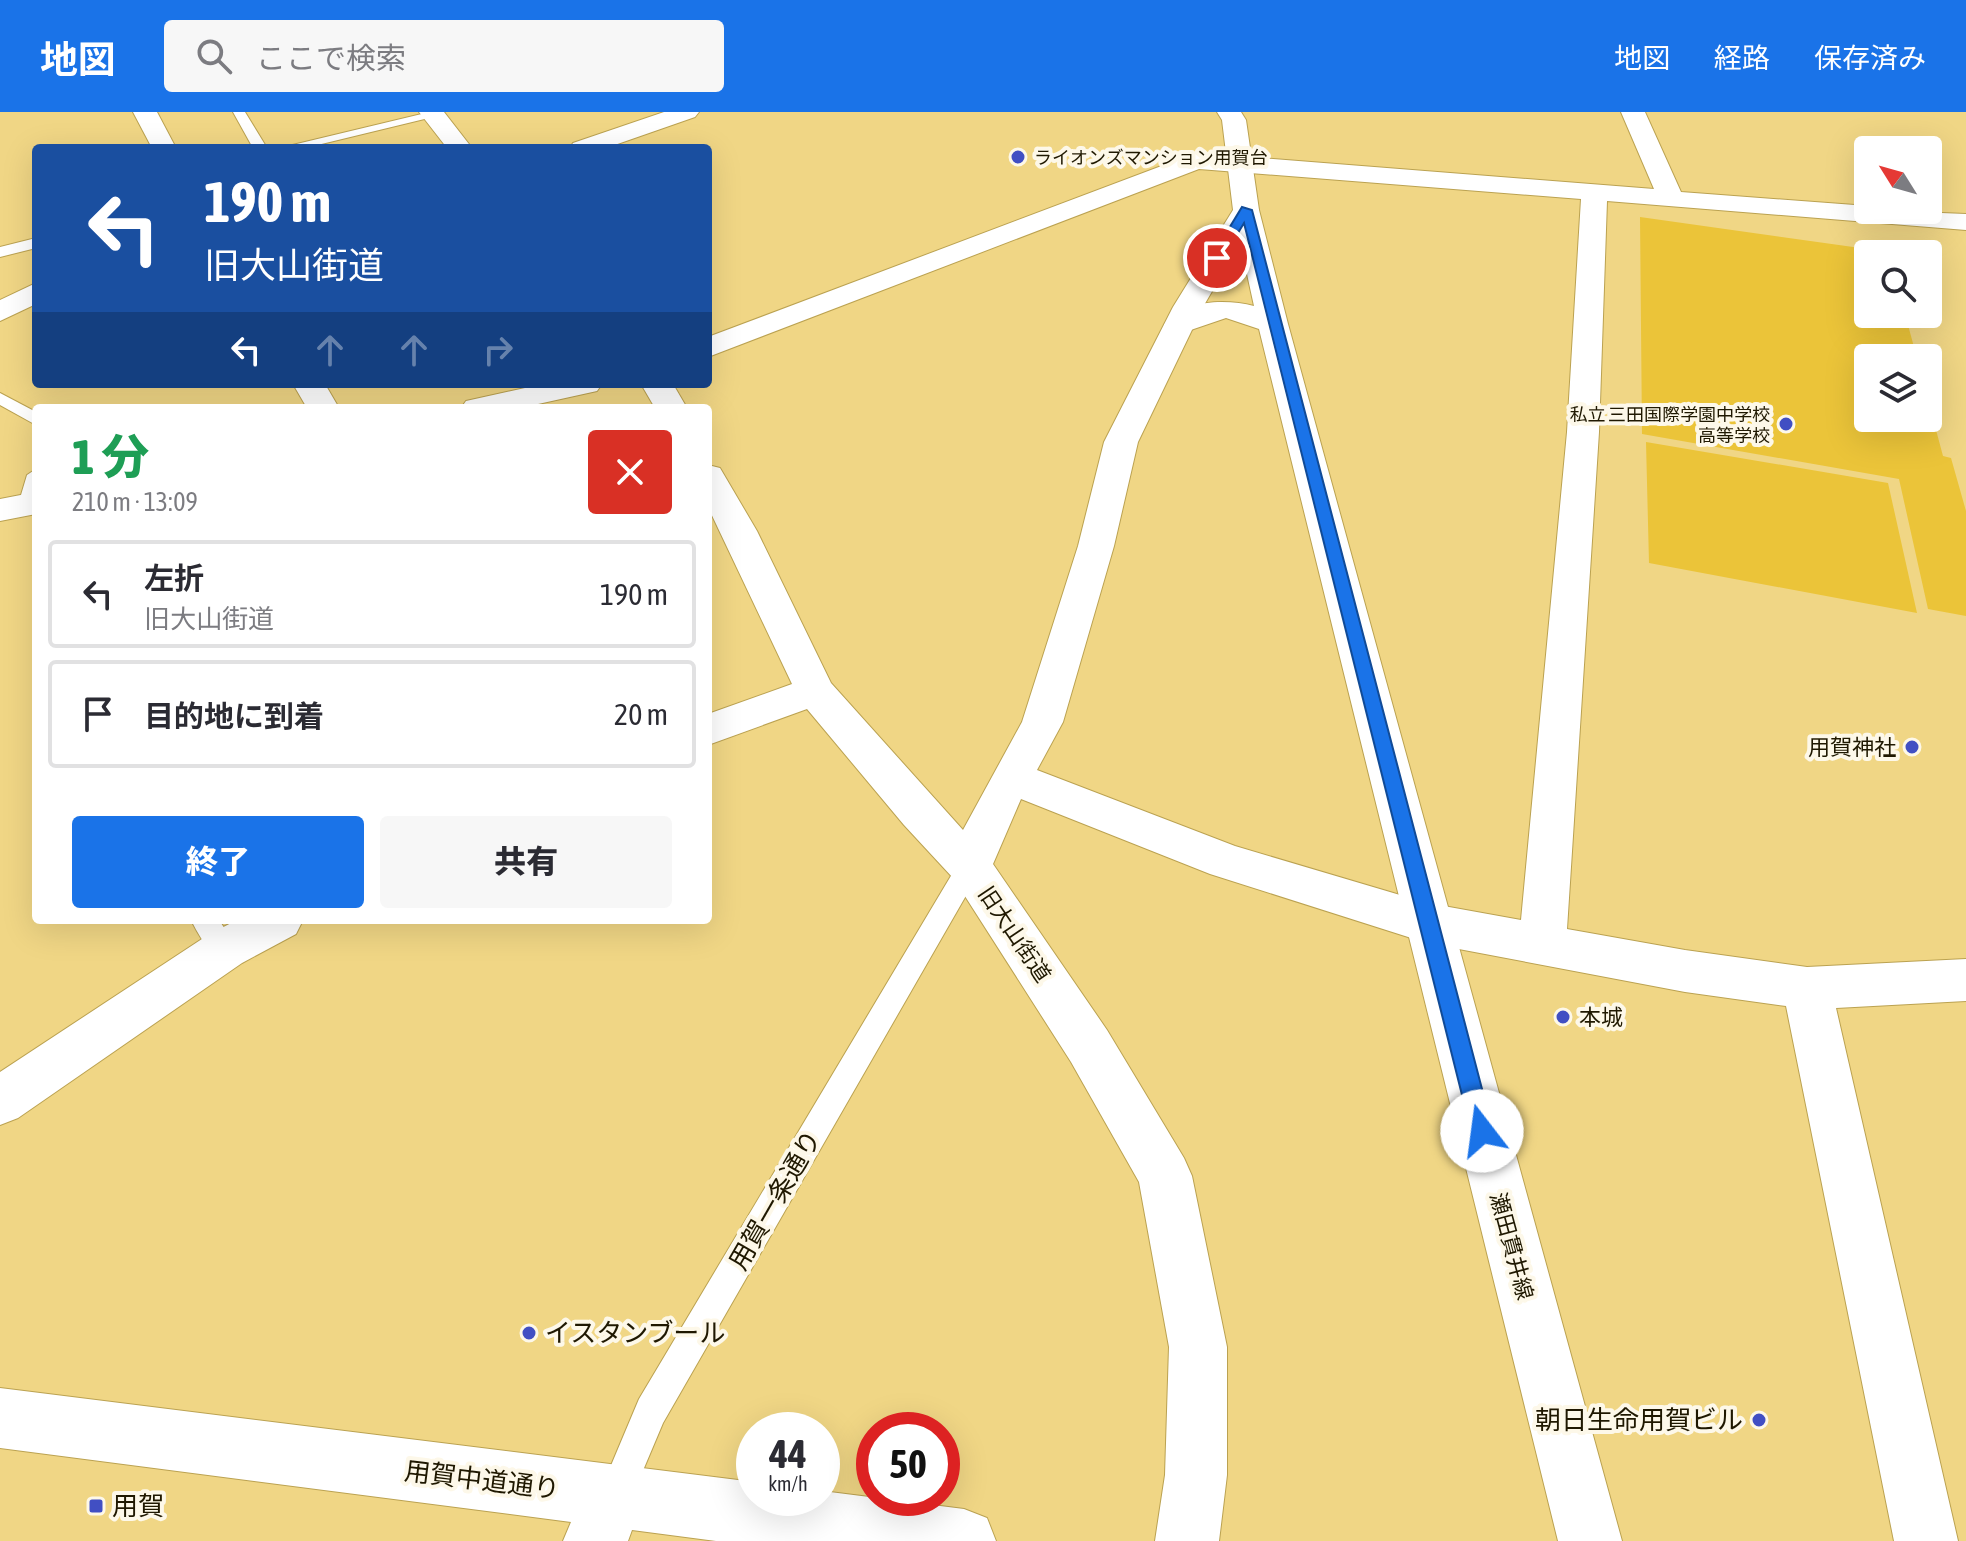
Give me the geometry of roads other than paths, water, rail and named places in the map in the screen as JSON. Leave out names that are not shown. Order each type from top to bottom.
[{"type":"street","points":[[145,112],[162,144]]},
{"type":"street","points":[[594,144],[687,112]]},
{"type":"street","name":"瀬田貫井線","points":[[1229,112],[1234,120],[1246,210],[1273,324],[1590,1541]]},
{"type":"street","points":[[1633,112],[1670,197]]},
{"type":"street","points":[[433,113],[457,144]]},
{"type":"street","points":[[712,346],[1196,161],[1966,222]]},
{"type":"street","points":[[1542,946],[1583,432],[1594,193]]},
{"type":"street","name":"旧大山街道","points":[[1187,1541],[1196,1475],[1198,1347],[1165,1176],[1089,1046],[970,866],[991,815],[1042,722],[1096,546],[1121,442],[1179,325],[1246,210]]},
{"type":"street","points":[[0,312],[32,294]]},
{"type":"street","points":[[1179,325],[1206,311],[1228,308],[1273,324]]},
{"type":"street","points":[[495,404],[568,388]]},
{"type":"street","points":[[712,482],[739,531],[815,691],[919,813],[970,866]]},
{"type":"street","points":[[712,729],[815,691]]},
{"type":"street","points":[[1012,778],[1226,861],[1427,923],[1542,946],[1807,988],[1966,980]]},
{"type":"street","points":[[0,1101],[214,934],[261,924]]},
{"type":"street","points":[[1807,988],[1926,1541]]},
{"type":"street","name":"用賀中道通り","points":[[0,1418],[605,1519],[964,1541]]},
{"type":"lane","points":[[239,112],[258,144]]},
{"type":"lane","points":[[304,144],[433,113]]},
{"type":"lane","points":[[0,252],[32,244]]},
{"type":"lane","points":[[0,398],[32,418]]},
{"type":"lane","name":"用賀一条通り","points":[[605,1519],[651,1411],[970,866]]},
{"type":"place","name":"ライオンズマンション用賀台","points":[[1018,157]]},
{"type":"place","name":"私立 三田国際学園中学校 高等学校","points":[[1786,424]]},
{"type":"place","name":"用賀神社","points":[[1912,747]]},
{"type":"place","name":"本城","points":[[1563,1017]]},
{"type":"place","name":"イスタンブール","points":[[529,1333]]},
{"type":"place","name":"朝日生命用賀ビル","points":[[1759,1420]]},
{"type":"place","name":"用賀","points":[[96,1506]]}]
